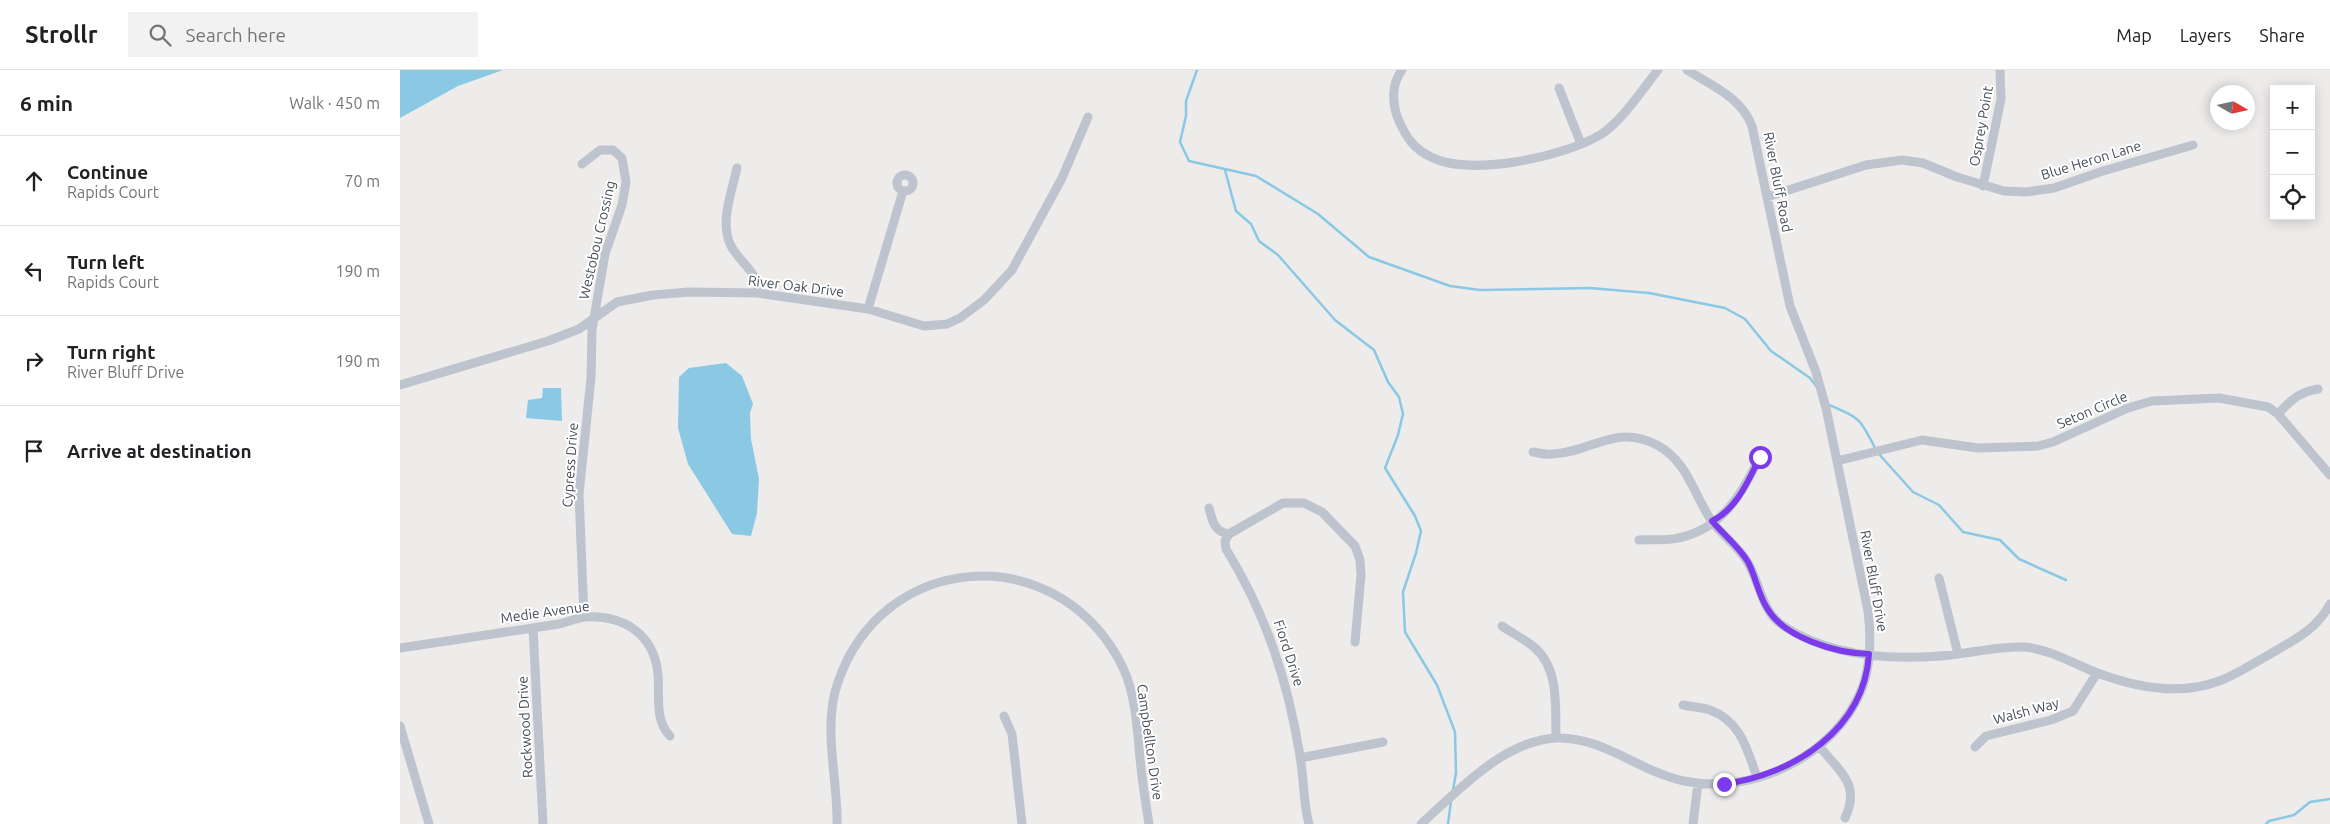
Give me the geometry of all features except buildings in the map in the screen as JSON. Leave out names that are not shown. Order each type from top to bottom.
[{"type":"street","points":[[1402,70],[1398,75],[1394,91],[1398,117],[1412,143],[1432,158],[1463,165],[1497,165],[1571,149],[1599,136],[1614,124],[1658,70]]},
{"type":"street","name":"River Bluff Road","points":[[1687,70],[1730,96],[1746,112],[1752,126],[1785,288],[1798,329]]},
{"type":"street","name":"Osprey Point","points":[[1983,186],[2001,99],[2000,70]]},
{"type":"street","points":[[1559,88],[1581,144]]},
{"type":"street","name":"River Oak Drive","points":[[400,385],[548,341],[578,329],[594,316],[617,302],[653,295],[689,292],[758,293],[868,309],[905,322],[932,326],[954,321],[984,300],[1012,270],[1062,178],[1088,117]]},
{"type":"street","name":"Blue Heron Lane","points":[[1767,197],[1866,165],[1888,160],[1922,163],[1983,186],[2015,192],[2054,188],[2103,171],[2193,145]]},
{"type":"street","name":"Westobou Crossing","points":[[582,164],[600,150],[613,150],[622,158],[626,176],[622,205],[605,254],[594,316]]},
{"type":"street","points":[[737,168],[727,217],[727,231],[734,251],[755,275],[758,293]]},
{"type":"street","points":[[868,309],[903,191]]},
{"type":"street","name":"Cypress Drive","points":[[584,617],[579,494],[594,316]]},
{"type":"street","name":"River Bluff Drive","points":[[1421,824],[1502,756],[1529,743],[1556,738],[1595,745],[1662,775],[1698,784],[1724,784],[1757,777],[1783,768],[1819,746],[1838,728],[1854,705],[1866,676],[1869,654],[1868,611],[1837,461],[1816,372],[1798,329]]},
{"type":"street","points":[[2278,414],[2294,396],[2305,391],[2318,389]]},
{"type":"street","name":"Seton Circle","points":[[1837,461],[1922,440],[1978,448],[2038,446],[2053,442],[2128,408],[2152,401],[2219,398],[2268,407],[2278,414],[2330,475]]},
{"type":"street","points":[[1533,452],[1562,453],[1620,437],[1645,440],[1668,453],[1683,466],[1712,521],[1743,555],[1764,603],[1778,622],[1827,648],[1850,653],[1917,656],[2026,647],[2047,652],[2097,673],[2161,688],[2189,689],[2205,686],[2236,673],[2311,629],[2330,604]]},
{"type":"street","points":[[1639,540],[1676,539],[1697,532],[1725,514],[1735,503],[1760,457]]},
{"type":"street","points":[[1209,508],[1215,526],[1221,532],[1229,534],[1283,503],[1304,502],[1322,512],[1355,546],[1360,560],[1361,575],[1355,642]]},
{"type":"street","name":"Fiord Drive","points":[[1229,534],[1225,541],[1226,549],[1254,598],[1274,645],[1290,704],[1309,824]]},
{"type":"street","name":"Campbellton Drive","points":[[837,824],[838,801],[831,717],[838,681],[851,653],[873,624],[890,606],[906,596],[949,580],[982,576],[1011,578],[1037,584],[1073,605],[1103,636],[1118,658],[1127,679],[1134,704],[1148,824]]},
{"type":"street","points":[[1939,578],[1958,654]]},
{"type":"street","name":"Medie Avenue","points":[[400,648],[532,628],[584,617],[626,624],[646,640],[654,652],[658,673],[661,723],[670,736]]},
{"type":"street","points":[[1502,626],[1534,648],[1549,668],[1554,684],[1556,738]]},
{"type":"street","name":"Rockwood Drive","points":[[532,628],[543,824]]},
{"type":"street","name":"Walsh Way","points":[[1975,747],[1986,736],[2051,720],[2073,712],[2097,673]]},
{"type":"street","points":[[1683,705],[1712,710],[1733,724],[1746,743],[1757,777]]},
{"type":"street","points":[[1004,716],[1012,734],[1022,824]]},
{"type":"street","points":[[400,726],[429,824]]},
{"type":"street","points":[[1300,758],[1383,742]]},
{"type":"street","points":[[1819,746],[1851,788],[1852,801],[1845,818]]},
{"type":"street","points":[[1693,824],[1698,784]]},
{"type":"water","points":[[400,70],[503,70],[458,86],[400,118]]},
{"type":"water","points":[[726,363],[742,376],[753,404],[750,413],[751,439],[759,479],[757,513],[751,536],[732,534],[688,464],[678,428],[679,377],[689,368]]},
{"type":"water","points":[[543,388],[561,388],[562,421],[526,418],[528,400],[542,398]]},
{"type":"waterway","points":[[1197,70],[1186,101],[1186,116],[1180,142],[1189,161],[1256,176],[1318,214],[1369,257],[1450,286],[1480,290],[1590,288],[1649,293],[1725,308],[1745,319],[1771,351],[1810,378],[1816,386]]},
{"type":"waterway","points":[[1225,170],[1236,211],[1251,224],[1259,241],[1278,255],[1335,320],[1374,350],[1388,382],[1399,397],[1403,414],[1398,435],[1385,468],[1415,516],[1421,531],[1403,592],[1405,632],[1437,685],[1455,732],[1456,773],[1453,790]]},
{"type":"waterway","points":[[1827,404],[1857,419],[1875,448]]},
{"type":"waterway","points":[[1878,453],[1913,492],[1939,505],[1963,532],[2000,540],[2019,559],[2066,580]]},
{"type":"waterway","points":[[2266,824],[2269,821],[2294,815],[2310,802],[2330,799]]},
{"type":"waterway","points":[[1448,824],[1451,801]]},
{"type":"route","points":[[1724,784],[1742,782],[1783,768],[1819,746],[1838,728],[1854,705],[1863,686],[1868,666],[1869,654],[1850,653],[1827,648],[1778,622],[1767,610],[1743,555],[1712,521],[1725,514],[1735,503],[1760,457]]}]
